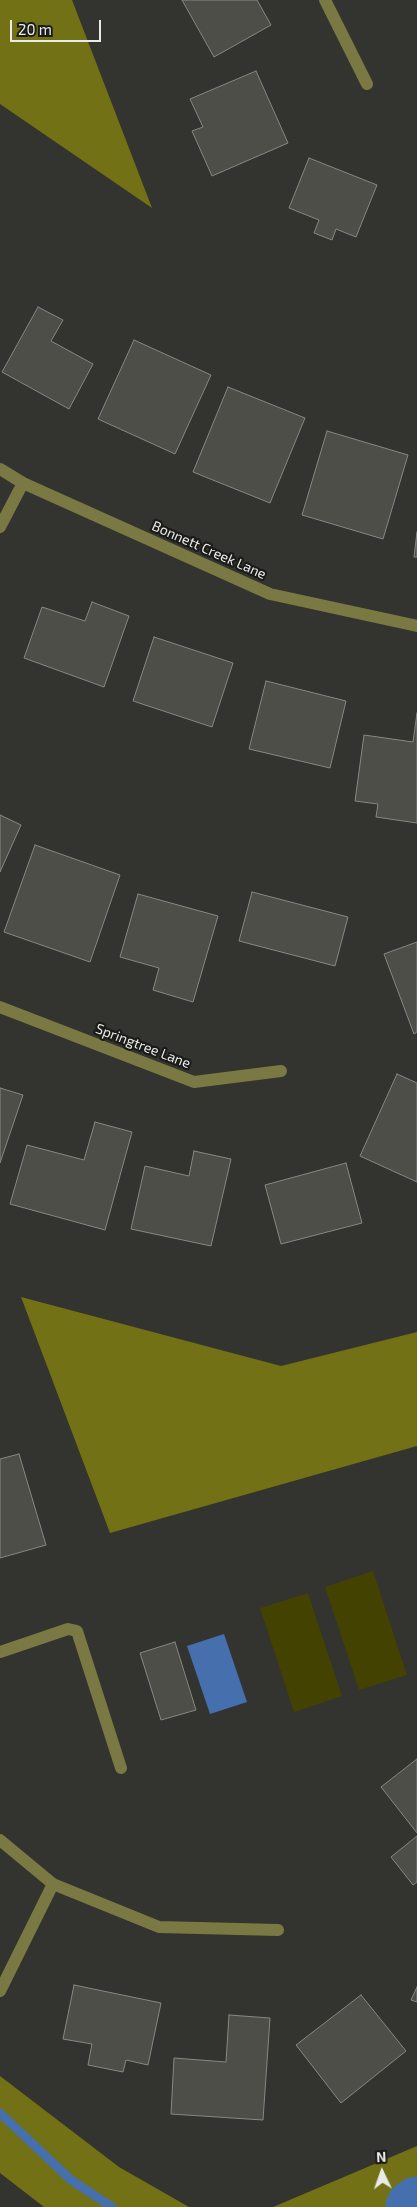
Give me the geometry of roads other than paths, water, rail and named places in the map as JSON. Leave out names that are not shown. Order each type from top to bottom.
[{"type":"street","points":[[325,0],[367,84]]},
{"type":"street","name":"Bonnett Creek Lane","points":[[0,469],[23,483],[270,594],[417,626]]},
{"type":"street","points":[[0,527],[23,483]]},
{"type":"street","name":"Springtree Lane","points":[[0,1007],[194,1082],[281,1071]]},
{"type":"street","points":[[0,1652],[68,1629],[77,1631],[121,1768]]},
{"type":"street","points":[[0,1840],[53,1884],[160,1927],[278,1930]]},
{"type":"street","points":[[0,1991],[53,1884]]},
{"type":"water","points":[[224,1634],[247,1702],[210,1714],[187,1646]]},
{"type":"waterway","points":[[0,2113],[71,2180],[112,2207]]},
{"type":"waterway","points":[[413,2207],[417,2204]]}]
